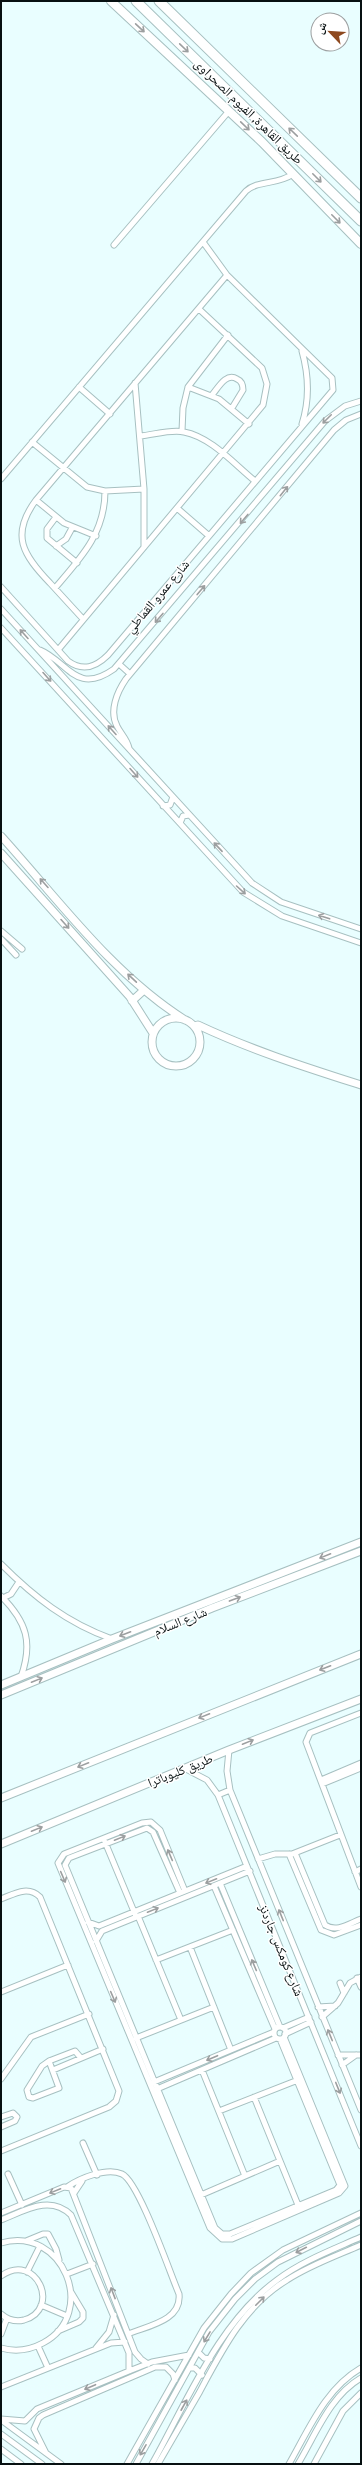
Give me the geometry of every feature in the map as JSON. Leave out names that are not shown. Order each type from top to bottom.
[{"type":"highway","name":"طريق القاهرة, الفيوم الصحراوى","points":[[136,1],[361,221]]},
{"type":"highway","name":"طريق القاهرة, الفيوم الصحراوى","points":[[159,1],[361,198]]},
{"type":"main road","points":[[112,1],[229,111],[361,244]]},
{"type":"main road","points":[[1,836],[101,947],[144,990],[194,1026],[199,1038],[198,1052],[183,1065],[169,1065],[157,1058],[152,1045],[153,1033],[163,1022],[170,1019],[185,1020]]},
{"type":"main road","points":[[1,853],[132,1001],[153,1033]]},
{"type":"main road","points":[[132,1001],[144,990]]},
{"type":"main road","points":[[194,1026],[198,1025],[230,1041],[361,1085]]},
{"type":"main road","name":"شارع السلام","points":[[1,1695],[361,1542]]},
{"type":"main road","name":"شارع السلام","points":[[1,1685],[112,1639],[361,1551]]},
{"type":"main road","points":[[1,1798],[361,1654]]},
{"type":"main road","name":"طريق كليوباترا","points":[[1,1844],[184,1768],[361,1699]]},
{"type":"street","points":[[114,244],[229,111]]},
{"type":"street","points":[[1,479],[251,187],[278,182],[293,174]]},
{"type":"street","name":"شارع عمرو القماطي","points":[[1,587],[68,661],[79,667],[98,664],[301,426],[331,394],[334,386],[332,378],[227,275],[203,242]]},
{"type":"street","points":[[83,619],[29,560],[22,544],[24,522],[36,500],[227,275]]},
{"type":"street","points":[[58,650],[249,424],[266,398],[266,378],[258,364],[199,309]]},
{"type":"street","points":[[182,431],[183,408],[188,387],[228,336]]},
{"type":"street","name":"شارع عمرو القماطي","points":[[301,426],[307,406],[308,386],[302,350]]},
{"type":"street","points":[[212,395],[226,379],[232,377],[238,379],[242,384],[243,390],[232,408]]},
{"type":"street","points":[[135,383],[144,489],[144,547]]},
{"type":"street","points":[[79,387],[110,414]]},
{"type":"street","points":[[188,387],[212,395],[232,408],[249,424]]},
{"type":"street","points":[[38,649],[51,656],[68,672],[84,678],[103,675],[119,664],[325,421],[338,410],[361,401]]},
{"type":"street","points":[[129,749],[126,739],[116,724],[113,713],[118,692],[129,673],[334,430],[346,420],[361,414]]},
{"type":"street","points":[[140,436],[182,431],[204,440],[255,481]]},
{"type":"street","points":[[32,442],[87,487],[105,491],[144,489]]},
{"type":"street","points":[[55,588],[77,563],[96,536],[103,514],[105,491]]},
{"type":"street","points":[[36,500],[72,528],[96,536]]},
{"type":"street","points":[[177,508],[208,535]]},
{"type":"street","points":[[56,517],[46,532],[47,538],[77,563]]},
{"type":"street","points":[[56,546],[66,539],[72,528]]},
{"type":"street","points":[[2,612],[174,797],[245,877],[267,894],[293,907],[361,929]]},
{"type":"street","points":[[1,628],[233,882],[261,905],[290,920],[361,943]]},
{"type":"street","points":[[119,664],[129,673]]},
{"type":"street","points":[[164,806],[170,805],[174,797]]},
{"type":"street","points":[[180,823],[183,816],[189,815]]},
{"type":"street","points":[[1,931],[3,939],[16,955]]},
{"type":"street","points":[[3,939],[22,949]]},
{"type":"street","points":[[1,1564],[19,1582],[62,1616],[112,1639]]},
{"type":"street","points":[[19,1582],[11,1594],[2,1597],[19,1617],[28,1644],[28,1656],[21,1677]]},
{"type":"street","points":[[361,1713],[308,1736],[306,1742],[361,1887]]},
{"type":"street","name":"شارع كومكس جاردنز","points":[[229,1750],[226,1771],[230,1790],[361,2110]]},
{"type":"street","points":[[322,1782],[360,1766]]},
{"type":"street","name":"شارع كومكس جاردنز","points":[[184,1768],[206,1780],[218,1795],[361,2146]]},
{"type":"street","points":[[218,1795],[230,1790]]},
{"type":"street","points":[[183,1892],[160,1830],[154,1824],[142,1823],[69,1858],[65,1865],[215,2228],[226,2234],[336,2190],[340,2183],[220,1883]]},
{"type":"street","points":[[258,1860],[275,1854],[292,1853],[340,1835]]},
{"type":"street","points":[[105,1841],[181,2020]]},
{"type":"street","points":[[105,1841],[64,1854],[59,1861],[58,1866],[210,2228],[222,2239],[232,2239],[340,2193],[345,2186],[282,2037],[214,1886]]},
{"type":"street","points":[[292,1853],[325,1925],[332,1928],[338,1928],[361,1919]]},
{"type":"street","points":[[292,1853],[321,1930],[328,1934],[337,1935],[361,1925]]},
{"type":"street","points":[[96,1941],[102,1931],[214,1886],[249,1869]]},
{"type":"street","points":[[88,1922],[99,1926],[183,1892],[249,1869]]},
{"type":"street","points":[[355,1872],[361,1870]]},
{"type":"street","points":[[1,1899],[26,1890],[37,1894],[89,2014],[118,2086],[118,2096],[113,2105],[1,2151]]},
{"type":"street","points":[[156,1960],[233,1930]]},
{"type":"street","points":[[190,1947],[231,2050]]},
{"type":"street","points":[[1,1992],[68,1965]]},
{"type":"street","points":[[322,2017],[335,2006],[348,1986],[359,1977],[361,1987]]},
{"type":"street","points":[[340,1983],[344,1993]]},
{"type":"street","points":[[318,2007],[335,2006]]},
{"type":"street","points":[[136,2038],[214,2007]]},
{"type":"street","points":[[1,2079],[31,2037],[89,2014]]},
{"type":"street","points":[[154,2082],[309,2017]]},
{"type":"street","points":[[157,2089],[282,2037],[311,2022]]},
{"type":"street","points":[[53,2070],[103,2049]]},
{"type":"street","points":[[49,2061],[59,2085],[58,2089],[29,2097],[27,2090],[40,2068],[49,2061],[75,2051],[81,2058]]},
{"type":"street","points":[[338,2055],[359,2055]]},
{"type":"street","points":[[342,2065],[359,2055]]},
{"type":"street","points":[[202,2070],[246,2176]]},
{"type":"street","points":[[219,2111],[298,2080]]},
{"type":"street","points":[[254,2097],[298,2205]]},
{"type":"street","points":[[1,2117],[13,2113],[17,2117],[15,2121],[1,2127]]},
{"type":"street","points":[[83,2143],[97,2175]]},
{"type":"street","points":[[201,2195],[280,2161]]},
{"type":"street","points":[[128,2334],[169,2318],[176,2310],[179,2294],[132,2184],[125,2176],[115,2172],[97,2175],[1,2213],[2,2220],[39,2205],[56,2205],[67,2211],[75,2220],[130,2358],[130,2371]]},
{"type":"street","points":[[8,2174],[22,2205]]},
{"type":"street","points":[[74,2193],[82,2181]]},
{"type":"street","points":[[67,2187],[74,2193],[128,2334],[138,2356],[148,2364]]},
{"type":"street","points":[[36,2199],[39,2205]]},
{"type":"street","points":[[127,2464],[204,2328],[220,2305],[262,2264],[318,2231],[361,2213]]},
{"type":"street","points":[[75,2220],[83,2216]]},
{"type":"street","points":[[136,2464],[198,2352],[226,2309],[245,2288],[266,2270],[321,2239],[361,2221]]},
{"type":"street","points":[[318,2231],[321,2239]]},
{"type":"street","points":[[1,2243],[26,2241],[43,2234],[48,2234],[56,2249],[59,2261],[67,2274],[71,2291],[82,2312],[83,2318],[80,2322],[57,2332],[38,2346],[11,2350],[1,2354]]},
{"type":"street","points":[[152,2464],[210,2359],[231,2326],[245,2308],[278,2279],[315,2258],[361,2237]]},
{"type":"street","points":[[26,2241],[40,2246],[59,2261]]},
{"type":"street","points":[[85,2245],[93,2242]]},
{"type":"street","points":[[158,2464],[227,2342],[244,2318],[263,2298],[286,2280],[311,2266],[361,2245]]},
{"type":"street","points":[[27,2272],[40,2246]]},
{"type":"street","points":[[67,2274],[93,2264]]},
{"type":"street","points":[[1,2276],[12,2271],[27,2272],[34,2276],[41,2286],[43,2297],[37,2312],[27,2319],[19,2321],[7,2318],[1,2314]]},
{"type":"street","points":[[99,2278],[106,2276]]},
{"type":"street","points":[[57,2332],[67,2316],[71,2291]]},
{"type":"street","points":[[41,2305],[67,2316]]},
{"type":"street","points":[[220,2305],[226,2309]]},
{"type":"street","points":[[114,2315],[120,2313]]},
{"type":"street","points":[[94,2349],[109,2332],[114,2315]]},
{"type":"street","points":[[1,2334],[7,2318]]},
{"type":"street","points":[[1,2387],[94,2349],[114,2342],[124,2342]]},
{"type":"street","points":[[38,2346],[48,2368]]},
{"type":"street","points":[[1,2348],[11,2350]]},
{"type":"street","points":[[198,2352],[202,2357],[210,2359]]},
{"type":"street","points":[[46,2453],[34,2431],[34,2425],[39,2418],[111,2385],[161,2365],[166,2360],[190,2355]]},
{"type":"street","points":[[161,2365],[166,2360]]},
{"type":"street","points":[[1,2419],[21,2422],[27,2420],[32,2414],[69,2396],[148,2364],[161,2365],[173,2374],[175,2380]]},
{"type":"street","points":[[189,2368],[198,2370],[202,2374]]},
{"type":"street","points":[[289,2464],[334,2389],[350,2375],[361,2368]]},
{"type":"street","points":[[298,2464],[333,2404],[342,2393],[361,2378]]},
{"type":"street","points":[[108,2380],[111,2385]]},
{"type":"street","points":[[314,2464],[343,2411],[361,2393]]},
{"type":"street","points":[[69,2396],[72,2402]]},
{"type":"street","points":[[32,2414],[39,2418]]},
{"type":"street","points":[[178,2417],[184,2419]]},
{"type":"street","points":[[1,2419],[60,2464]]},
{"type":"street","points":[[27,2420],[34,2425]]},
{"type":"street","points":[[1,2434],[42,2464]]},
{"type":"street","points":[[306,2435],[312,2439]]},
{"type":"street","points":[[1,2449],[21,2464]]}]
